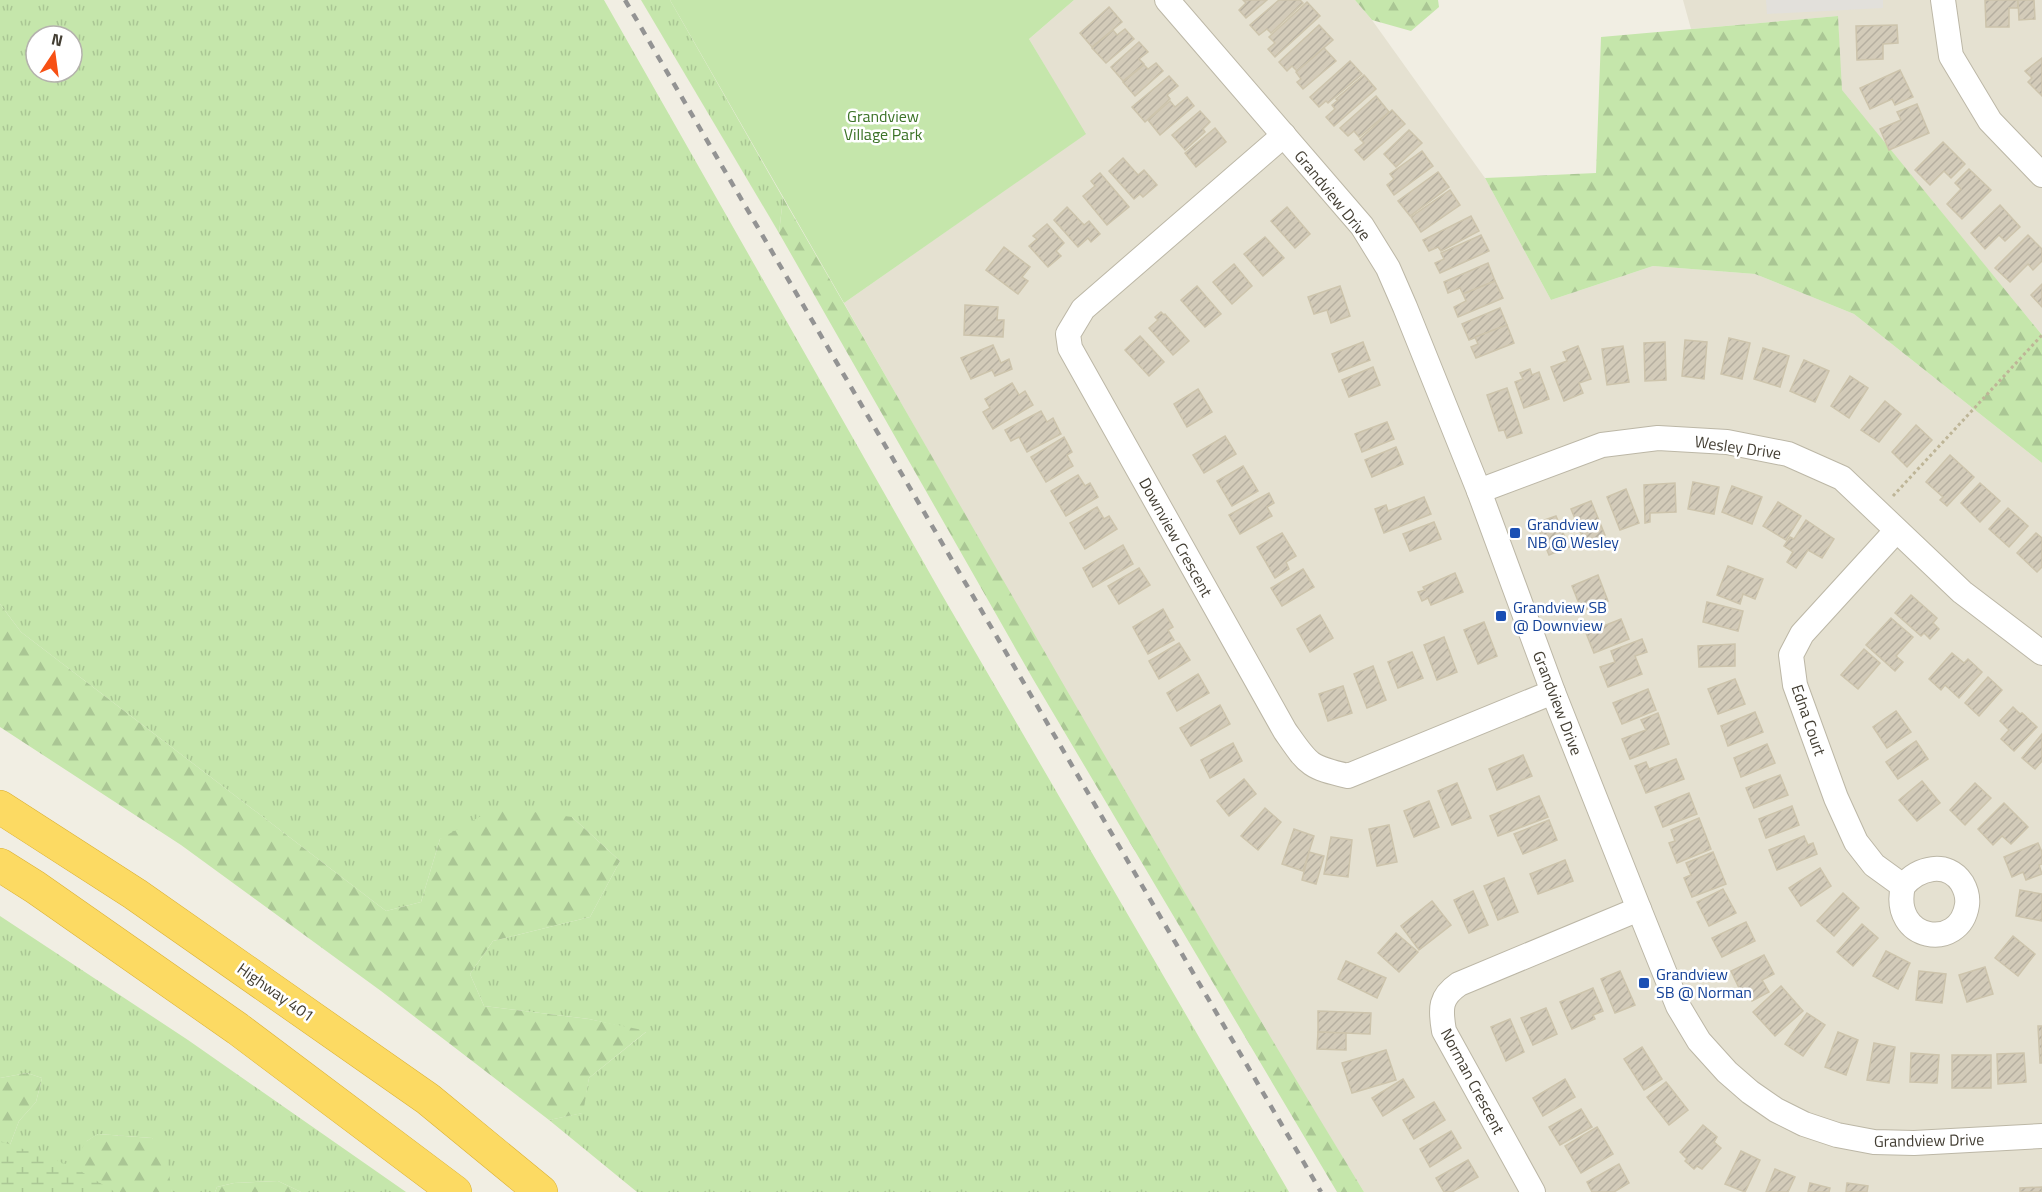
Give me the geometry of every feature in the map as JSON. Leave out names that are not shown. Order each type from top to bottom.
[{"type":"highway","name":"Highway 401","points":[[0,807],[135,894],[428,1098],[542,1192]]},
{"type":"highway","points":[[0,865],[238,1029],[455,1192]]},
{"type":"street","name":"Grandview Drive","points":[[1167,0],[1362,226],[1388,268],[1406,307],[1479,491],[1553,692],[1678,1006],[1699,1041],[1727,1072],[1776,1110],[1804,1124],[1837,1135],[1874,1142],[1914,1143],[2042,1136]]},
{"type":"street","points":[[1943,0],[1951,56],[1990,121],[2042,175]]},
{"type":"street","name":"Downview Crescent","points":[[1284,135],[1083,309],[1068,334],[1070,348],[1285,731],[1305,760],[1320,770],[1348,776],[1553,692]]},
{"type":"street","name":"Wesley Drive","points":[[1479,491],[1602,445],[1658,438],[1727,442],[1788,454],[1842,478],[1962,592],[2042,653]]},
{"type":"street","name":"Edna Court","points":[[1896,531],[1802,634],[1791,655],[1795,685],[1836,798],[1856,842],[1874,865],[1903,886]]},
{"type":"street","name":"Norman Crescent","points":[[1533,1192],[1444,1031],[1442,1019],[1447,992],[1459,984],[1639,909]]},
{"type":"path","points":[[1878,513],[2042,334]]},
{"type":"shaded area","points":[[1074,0],[1355,0],[1372,20],[1485,178],[1551,300],[1653,266],[1755,274],[1854,314],[2042,463],[2042,1192],[1364,1192],[1286,1065],[1038,643],[844,303],[1085,134],[1029,39]]},
{"type":"shaded area","points":[[1683,0],[2042,0],[2042,335],[1841,90],[1838,16],[1691,29]]},
{"type":"shaded area","points":[[1766,0],[1883,0],[1883,8],[1767,14]]},
{"type":"green space","points":[[0,0],[604,0],[941,593],[1289,1192],[637,1192],[549,1120],[582,1113],[589,1078],[646,1032],[589,1019],[484,1006],[470,974],[493,941],[590,917],[620,861],[572,817],[440,839],[421,902],[386,911],[21,632],[0,604]]},
{"type":"green space","points":[[641,0],[670,0],[783,198],[779,233]]},
{"type":"green space","name":"Grandview Village Park","points":[[670,0],[1074,0],[1029,39],[1086,134],[844,303]]},
{"type":"green space","points":[[1355,0],[1438,0],[1439,7],[1411,31],[1372,20]]},
{"type":"green space","points":[[1838,16],[1842,90],[2042,335],[2042,463],[1854,314],[1755,274],[1653,266],[1551,300],[1485,178],[1596,173],[1601,37]]},
{"type":"green space","points":[[783,198],[1143,821],[1364,1192],[1337,1192],[1033,679],[779,233]]},
{"type":"green space","points":[[0,604],[21,632],[386,911],[421,902],[440,839],[497,807],[572,817],[620,861],[590,917],[493,941],[470,974],[484,1006],[589,1019],[647,1031],[589,1078],[583,1113],[549,1120],[381,991],[181,845],[0,727]]},
{"type":"green space","points":[[0,916],[188,1040],[406,1192],[301,1192],[278,1181],[234,1183],[217,1187],[215,1192],[172,1192],[152,1138],[98,1134],[87,1141],[78,1186],[0,1192],[0,1167],[19,1121],[36,1102],[42,1078],[27,1073],[0,1078]]},
{"type":"green space","points":[[27,1073],[42,1078],[36,1102],[19,1121],[0,1166],[0,1078]]},
{"type":"green space","points":[[98,1134],[152,1138],[166,1156],[172,1192],[83,1192],[78,1181],[78,1160],[86,1142]]},
{"type":"green space","points":[[0,1141],[72,1166],[115,1192],[0,1192]]},
{"type":"green space","points":[[278,1181],[301,1192],[215,1192],[217,1187],[234,1183]]},
{"type":"building","points":[[1243,0],[1267,0],[1246,18],[1239,10],[1246,3]]},
{"type":"building","points":[[1279,0],[1300,0],[1303,3],[1271,33],[1267,29],[1259,35],[1250,25]]},
{"type":"building","points":[[1985,0],[2018,0],[2018,8],[2009,8],[2009,27],[1986,27]]},
{"type":"building","points":[[2018,0],[2034,0],[2035,19],[2019,20]]},
{"type":"building","points":[[1307,2],[1320,16],[1275,57],[1268,49],[1275,43],[1269,37]]},
{"type":"building","points":[[1109,7],[1122,22],[1092,47],[1080,33]]},
{"type":"building","points":[[1319,25],[1333,40],[1297,71],[1292,66],[1287,71],[1279,62]]},
{"type":"building","points":[[1897,25],[1898,43],[1883,44],[1883,59],[1857,60],[1856,26]]},
{"type":"building","points":[[1125,29],[1134,39],[1106,63],[1092,48],[1113,30],[1117,35]]},
{"type":"building","points":[[1139,42],[1148,52],[1139,59],[1144,64],[1123,81],[1111,67]]},
{"type":"building","points":[[1324,48],[1336,61],[1303,89],[1297,82],[1301,79],[1296,72]]},
{"type":"building","points":[[2042,58],[2042,96],[2028,82],[2032,78],[2025,71]]},
{"type":"building","points":[[1350,61],[1362,74],[1328,103],[1326,101],[1319,107],[1310,97]]},
{"type":"building","points":[[1156,63],[1163,71],[1135,96],[1123,82],[1144,65],[1148,69]]},
{"type":"building","points":[[1900,70],[1913,97],[1895,105],[1892,99],[1870,109],[1860,88]]},
{"type":"building","points":[[1364,75],[1376,89],[1334,126],[1326,117],[1335,109],[1332,105]]},
{"type":"building","points":[[1169,76],[1178,86],[1167,95],[1170,99],[1145,122],[1132,107]]},
{"type":"building","points":[[1376,96],[1389,112],[1359,137],[1354,131],[1348,136],[1340,128]]},
{"type":"building","points":[[1187,97],[1194,106],[1160,135],[1148,120],[1170,101],[1175,107]]},
{"type":"building","points":[[1917,104],[1929,133],[1889,150],[1880,129],[1901,120],[1897,112]]},
{"type":"building","points":[[1392,110],[1405,124],[1364,160],[1355,150],[1364,143],[1360,139]]},
{"type":"building","points":[[1200,111],[1210,122],[1203,129],[1205,132],[1185,150],[1172,135]]},
{"type":"building","points":[[1215,128],[1226,142],[1196,167],[1185,153]]},
{"type":"building","points":[[1409,130],[1422,143],[1396,167],[1384,154]]},
{"type":"building","points":[[1943,142],[1965,164],[1951,178],[1944,171],[1930,185],[1915,170]]},
{"type":"building","points":[[1422,151],[1433,166],[1394,195],[1387,185],[1394,179],[1390,174]]},
{"type":"building","points":[[1123,158],[1138,175],[1144,170],[1157,185],[1143,197],[1140,194],[1134,199],[1109,171]]},
{"type":"building","points":[[1969,169],[1991,190],[1962,219],[1947,204],[1961,189],[1955,183]]},
{"type":"building","points":[[1438,172],[1449,187],[1410,216],[1398,201]]},
{"type":"building","points":[[1100,173],[1129,207],[1107,225],[1083,196],[1095,186],[1091,181]]},
{"type":"building","points":[[1450,190],[1460,205],[1421,232],[1411,217]]},
{"type":"building","points":[[2000,205],[2020,227],[2005,241],[1999,235],[1985,249],[1971,233]]},
{"type":"building","points":[[1067,207],[1084,225],[1089,221],[1100,234],[1091,242],[1088,238],[1078,247],[1054,220]]},
{"type":"building","points":[[1287,207],[1310,234],[1295,248],[1271,221]]},
{"type":"building","points":[[1471,216],[1479,231],[1441,251],[1438,247],[1429,251],[1423,240]]},
{"type":"building","points":[[1047,224],[1064,243],[1056,251],[1061,256],[1048,267],[1029,246],[1037,239],[1033,236]]},
{"type":"building","points":[[1481,235],[1489,251],[1440,273],[1435,263],[1444,259],[1441,253]]},
{"type":"building","points":[[2028,235],[2042,249],[2042,261],[2033,270],[2028,264],[2010,282],[1995,268]]},
{"type":"building","points":[[1265,237],[1284,258],[1263,276],[1244,254]]},
{"type":"building","points":[[1004,247],[1030,267],[1022,277],[1028,281],[1018,294],[986,270]]},
{"type":"building","points":[[1488,263],[1495,281],[1463,294],[1460,288],[1448,293],[1444,282]]},
{"type":"building","points":[[1234,264],[1252,286],[1232,304],[1213,282]]},
{"type":"building","points":[[1495,281],[1503,298],[1458,317],[1454,307],[1466,301],[1463,294]]},
{"type":"building","points":[[2042,284],[2042,307],[2031,295]]},
{"type":"building","points":[[1197,286],[1221,314],[1205,327],[1181,300]]},
{"type":"building","points":[[1340,286],[1350,316],[1331,323],[1327,310],[1314,314],[1308,297]]},
{"type":"building","points":[[965,305],[998,307],[997,320],[1004,320],[1003,337],[964,335]]},
{"type":"building","points":[[1500,308],[1507,325],[1469,340],[1462,324]]},
{"type":"building","points":[[1161,312],[1189,341],[1173,355],[1149,328],[1158,320],[1155,317]]},
{"type":"building","points":[[1507,325],[1514,343],[1476,358],[1471,347],[1478,344],[1475,337]]},
{"type":"building","points":[[1140,336],[1164,362],[1149,376],[1125,350]]},
{"type":"building","points":[[1729,338],[1750,343],[1742,379],[1721,374]]},
{"type":"building","points":[[1685,340],[1707,342],[1704,379],[1682,376]]},
{"type":"building","points":[[1363,342],[1370,360],[1339,372],[1332,354]]},
{"type":"building","points":[[1665,342],[1666,380],[1645,381],[1644,343]]},
{"type":"building","points":[[993,345],[1001,363],[1009,359],[1012,369],[995,376],[992,370],[971,379],[961,358]]},
{"type":"building","points":[[1578,346],[1591,379],[1579,383],[1583,393],[1564,401],[1551,367],[1567,361],[1563,352]]},
{"type":"building","points":[[1623,346],[1629,382],[1607,385],[1602,349]]},
{"type":"building","points":[[1763,348],[1789,356],[1780,387],[1754,379]]},
{"type":"building","points":[[1804,360],[1829,371],[1815,402],[1790,391]]},
{"type":"building","points":[[1373,367],[1380,385],[1349,397],[1342,380]]},
{"type":"building","points":[[1530,369],[1532,375],[1539,372],[1549,399],[1524,408],[1515,382],[1523,379],[1520,373]]},
{"type":"building","points":[[1850,376],[1868,388],[1849,418],[1831,406]]},
{"type":"building","points":[[1012,383],[1019,395],[1025,391],[1033,405],[993,429],[983,412],[990,408],[985,399]]},
{"type":"building","points":[[1507,388],[1522,433],[1507,438],[1504,430],[1499,431],[1487,395]]},
{"type":"building","points":[[1198,389],[1212,412],[1187,427],[1174,404]]},
{"type":"building","points":[[1885,401],[1901,414],[1879,442],[1861,430]]},
{"type":"building","points":[[1041,411],[1047,422],[1053,418],[1061,434],[1027,452],[1019,437],[1011,441],[1005,430]]},
{"type":"building","points":[[1387,422],[1394,439],[1362,452],[1355,434]]},
{"type":"building","points":[[1916,425],[1932,440],[1907,467],[1892,452]]},
{"type":"building","points":[[1225,436],[1236,454],[1204,473],[1193,455]]},
{"type":"building","points":[[1064,437],[1072,452],[1067,455],[1073,466],[1046,482],[1031,457]]},
{"type":"building","points":[[1396,447],[1403,464],[1372,477],[1365,460]]},
{"type":"building","points":[[1950,455],[1974,477],[1947,506],[1940,500],[1943,497],[1926,482]]},
{"type":"building","points":[[1243,466],[1258,491],[1232,506],[1217,481]]},
{"type":"building","points":[[1078,475],[1085,486],[1090,483],[1098,497],[1066,516],[1051,491]]},
{"type":"building","points":[[1693,482],[1719,487],[1714,514],[1688,509]]},
{"type":"building","points":[[1675,483],[1676,512],[1650,513],[1650,522],[1645,523],[1644,485]]},
{"type":"building","points":[[1980,483],[2000,501],[1980,522],[1961,503]]},
{"type":"building","points":[[1732,486],[1762,497],[1752,524],[1722,512]]},
{"type":"building","points":[[1626,489],[1639,523],[1620,530],[1607,497]]},
{"type":"building","points":[[1269,493],[1274,503],[1267,507],[1272,516],[1240,534],[1229,515]]},
{"type":"building","points":[[1424,497],[1431,514],[1384,533],[1375,509],[1386,505],[1388,511]]},
{"type":"building","points":[[1591,501],[1605,535],[1585,543],[1571,509]]},
{"type":"building","points":[[1778,502],[1801,516],[1786,540],[1763,526]]},
{"type":"building","points":[[1097,507],[1104,519],[1109,516],[1117,529],[1085,549],[1070,523]]},
{"type":"building","points":[[2008,508],[2028,526],[2009,547],[1989,529]]},
{"type":"building","points":[[1556,516],[1569,547],[1549,555],[1536,523]]},
{"type":"building","points":[[1806,520],[1834,539],[1822,558],[1808,550],[1796,568],[1787,562],[1793,552],[1784,546],[1790,537],[1794,539]]},
{"type":"building","points":[[1434,522],[1441,539],[1410,551],[1403,534]]},
{"type":"building","points":[[1282,533],[1296,556],[1286,562],[1289,569],[1275,578],[1257,547]]},
{"type":"building","points":[[2036,533],[2042,538],[2042,567],[2037,572],[2017,553]]},
{"type":"building","points":[[1123,545],[1133,564],[1093,587],[1083,568]]},
{"type":"building","points":[[1728,566],[1763,579],[1755,599],[1743,594],[1740,604],[1717,595]]},
{"type":"building","points":[[1139,568],[1150,585],[1119,604],[1108,586]]},
{"type":"building","points":[[1303,569],[1314,587],[1282,606],[1271,588]]},
{"type":"building","points":[[1455,573],[1463,592],[1431,605],[1428,598],[1422,601],[1418,592],[1425,590],[1423,587]]},
{"type":"building","points":[[1598,575],[1608,601],[1582,611],[1572,586]]},
{"type":"building","points":[[1911,595],[1937,618],[1933,623],[1939,629],[1930,639],[1924,633],[1921,636],[1895,613]]},
{"type":"building","points":[[1707,602],[1743,611],[1738,631],[1703,622]]},
{"type":"building","points":[[1163,609],[1173,627],[1168,630],[1174,640],[1148,654],[1133,627]]},
{"type":"building","points":[[1320,615],[1333,638],[1310,652],[1297,629]]},
{"type":"building","points":[[1891,618],[1913,637],[1896,656],[1903,662],[1895,671],[1866,645]]},
{"type":"building","points":[[1621,619],[1629,639],[1594,653],[1586,633]]},
{"type":"building","points":[[1484,622],[1497,656],[1478,664],[1464,630]]},
{"type":"building","points":[[1444,637],[1457,672],[1437,680],[1424,645]]},
{"type":"building","points":[[1642,639],[1647,652],[1635,656],[1642,674],[1608,687],[1600,667],[1615,662],[1611,651]]},
{"type":"building","points":[[1179,643],[1190,660],[1159,679],[1149,661]]},
{"type":"building","points":[[1735,644],[1735,666],[1699,667],[1698,646]]},
{"type":"building","points":[[1864,649],[1880,663],[1858,689],[1841,675]]},
{"type":"building","points":[[1412,652],[1423,678],[1398,688],[1388,662]]},
{"type":"building","points":[[1952,653],[1964,663],[1968,659],[1982,672],[1959,698],[1945,685],[1941,690],[1929,679]]},
{"type":"building","points":[[1373,666],[1386,700],[1367,708],[1354,674]]},
{"type":"building","points":[[1198,674],[1209,693],[1177,711],[1167,693]]},
{"type":"building","points":[[1988,677],[2002,690],[1979,716],[1965,703]]},
{"type":"building","points":[[1735,679],[1745,704],[1718,714],[1708,689]]},
{"type":"building","points":[[1343,686],[1352,713],[1328,721],[1319,694]]},
{"type":"building","points":[[1648,689],[1656,710],[1622,724],[1613,703]]},
{"type":"building","points":[[1220,705],[1230,724],[1191,746],[1180,728]]},
{"type":"building","points":[[2013,707],[2037,727],[2014,751],[2001,739],[2009,730],[2000,721]]},
{"type":"building","points":[[1896,711],[1911,732],[1887,748],[1873,727]]},
{"type":"building","points":[[1755,712],[1763,732],[1728,746],[1721,726]]},
{"type":"building","points":[[1658,713],[1669,744],[1630,759],[1622,739],[1646,730],[1641,720]]},
{"type":"building","points":[[2042,734],[2042,761],[2035,769],[2022,758]]},
{"type":"building","points":[[1916,741],[1928,759],[1898,779],[1886,762]]},
{"type":"building","points":[[1233,743],[1242,761],[1210,778],[1201,760]]},
{"type":"building","points":[[1767,744],[1775,763],[1741,777],[1734,758]]},
{"type":"building","points":[[1523,755],[1532,776],[1497,790],[1489,769]]},
{"type":"building","points":[[1676,759],[1684,779],[1646,793],[1635,766],[1646,762],[1649,769]]},
{"type":"building","points":[[1780,775],[1788,795],[1754,808],[1746,788]]},
{"type":"building","points":[[1244,779],[1256,794],[1229,816],[1217,801]]},
{"type":"building","points":[[1922,781],[1940,803],[1917,821],[1899,800]]},
{"type":"building","points":[[1457,783],[1471,818],[1452,825],[1438,791]]},
{"type":"building","points":[[1975,783],[1991,798],[1965,825],[1950,810]]},
{"type":"building","points":[[1689,793],[1697,814],[1663,827],[1655,807]]},
{"type":"building","points":[[1539,796],[1548,817],[1498,836],[1490,816]]},
{"type":"building","points":[[1429,801],[1439,827],[1414,837],[1404,811]]},
{"type":"building","points":[[2004,803],[2028,827],[2011,844],[2002,836],[1993,845],[1978,829]]},
{"type":"building","points":[[1792,806],[1799,825],[1766,838],[1759,819]]},
{"type":"building","points":[[1265,808],[1281,822],[1258,850],[1241,836]]},
{"type":"building","points":[[1699,818],[1711,849],[1677,863],[1669,843],[1675,841],[1671,830]]},
{"type":"building","points":[[1549,820],[1557,840],[1523,854],[1514,834]]},
{"type":"building","points":[[1389,825],[1397,862],[1377,866],[1369,829]]},
{"type":"building","points":[[1294,829],[1314,836],[1303,871],[1282,864]]},
{"type":"building","points":[[1804,836],[1808,845],[1813,843],[1817,854],[1777,870],[1769,850]]},
{"type":"building","points":[[1331,837],[1352,840],[1348,877],[1324,874]]},
{"type":"building","points":[[2038,843],[2042,852],[2042,864],[2039,865],[2042,874],[2026,880],[2023,872],[2012,877],[2004,857]]},
{"type":"building","points":[[1309,852],[1324,856],[1316,884],[1302,880]]},
{"type":"building","points":[[1713,852],[1726,884],[1692,897],[1684,878],[1691,875],[1686,863]]},
{"type":"building","points":[[1565,860],[1573,881],[1538,894],[1530,874]]},
{"type":"building","points":[[1820,868],[1831,886],[1801,906],[1789,888]]},
{"type":"building","points":[[1504,878],[1518,912],[1498,920],[1484,886]]},
{"type":"building","points":[[1723,889],[1736,913],[1709,926],[1697,902]]},
{"type":"building","points":[[2020,890],[2042,894],[2042,921],[2016,916]]},
{"type":"building","points":[[1473,891],[1488,925],[1469,933],[1454,900]]},
{"type":"building","points":[[1843,893],[1859,908],[1834,936],[1817,921]]},
{"type":"building","points":[[1432,901],[1451,925],[1419,950],[1401,926]]},
{"type":"building","points":[[1746,922],[1755,941],[1722,957],[1712,938]]},
{"type":"building","points":[[1862,924],[1878,938],[1853,966],[1837,952]]},
{"type":"building","points":[[1396,933],[1418,952],[1399,972],[1378,953]]},
{"type":"building","points":[[2013,936],[2035,954],[2018,976],[1995,958]]},
{"type":"building","points":[[1886,951],[1910,963],[1898,989],[1873,976]]},
{"type":"building","points":[[1764,955],[1774,974],[1762,980],[1769,992],[1752,1001],[1745,988],[1740,990],[1731,971]]},
{"type":"building","points":[[1346,961],[1386,978],[1377,998],[1338,979]]},
{"type":"building","points":[[1985,967],[1993,994],[1967,1002],[1959,975]]},
{"type":"building","points":[[1620,971],[1635,1005],[1615,1013],[1601,979]]},
{"type":"building","points":[[1919,971],[1946,974],[1942,1003],[1916,1000]]},
{"type":"building","points":[[1781,986],[1803,1011],[1775,1036],[1753,1012]]},
{"type":"building","points":[[1593,988],[1603,1011],[1593,1015],[1595,1019],[1572,1029],[1560,1002]]},
{"type":"building","points":[[1546,1008],[1557,1034],[1533,1045],[1521,1018]]},
{"type":"building","points":[[1318,1011],[1371,1013],[1370,1034],[1318,1032]]},
{"type":"building","points":[[1807,1013],[1825,1025],[1803,1056],[1785,1044]]},
{"type":"building","points":[[1510,1019],[1524,1052],[1506,1061],[1491,1027]]},
{"type":"building","points":[[2038,1026],[2042,1026],[2042,1063],[2040,1063]]},
{"type":"building","points":[[1318,1032],[1346,1033],[1346,1050],[1317,1049]]},
{"type":"building","points":[[1838,1032],[1858,1040],[1846,1075],[1825,1067]]},
{"type":"building","points":[[1874,1043],[1895,1047],[1889,1083],[1867,1080]]},
{"type":"building","points":[[1642,1047],[1662,1079],[1644,1090],[1624,1059]]},
{"type":"building","points":[[1386,1050],[1396,1080],[1352,1093],[1342,1063]]},
{"type":"building","points":[[1911,1053],[1939,1055],[1937,1083],[1910,1082]]},
{"type":"building","points":[[2024,1053],[2026,1082],[1998,1084],[1997,1054]]},
{"type":"building","points":[[1952,1055],[1991,1055],[1991,1088],[1952,1088]]},
{"type":"building","points":[[1403,1079],[1414,1097],[1383,1116],[1372,1098]]},
{"type":"building","points":[[1565,1079],[1575,1097],[1543,1116],[1533,1098]]},
{"type":"building","points":[[1666,1082],[1688,1110],[1669,1125],[1647,1097]]},
{"type":"building","points":[[1434,1102],[1445,1120],[1414,1139],[1403,1120]]},
{"type":"building","points":[[1581,1109],[1592,1127],[1560,1145],[1549,1127]]},
{"type":"building","points":[[1703,1125],[1717,1137],[1714,1142],[1721,1148],[1702,1169],[1697,1166],[1694,1169],[1685,1161],[1687,1159],[1680,1152]]},
{"type":"building","points":[[1597,1127],[1613,1154],[1581,1173],[1565,1146]]},
{"type":"building","points":[[1451,1131],[1461,1148],[1430,1167],[1420,1149]]},
{"type":"building","points":[[1741,1151],[1760,1160],[1745,1192],[1725,1184]]},
{"type":"building","points":[[1468,1160],[1478,1177],[1452,1192],[1444,1192],[1436,1178]]},
{"type":"building","points":[[1619,1164],[1629,1183],[1614,1192],[1592,1192],[1587,1182]]},
{"type":"building","points":[[1775,1169],[1795,1177],[1788,1192],[1766,1192]]},
{"type":"building","points":[[1810,1183],[1830,1188],[1829,1192],[1808,1192]]},
{"type":"building","points":[[1847,1183],[1868,1186],[1867,1192],[1846,1192]]},
{"type":"building","points":[[2042,1187],[2042,1192],[2020,1192],[2020,1188]]},
{"type":"railway","points":[[625,0],[1321,1192]]},
{"type":"place","name":"Grandview NB @ Wesley","points":[[1515,533]]},
{"type":"place","name":"Grandview SB @ Downview","points":[[1501,616]]},
{"type":"place","name":"Grandview SB @ Norman","points":[[1644,983]]}]
